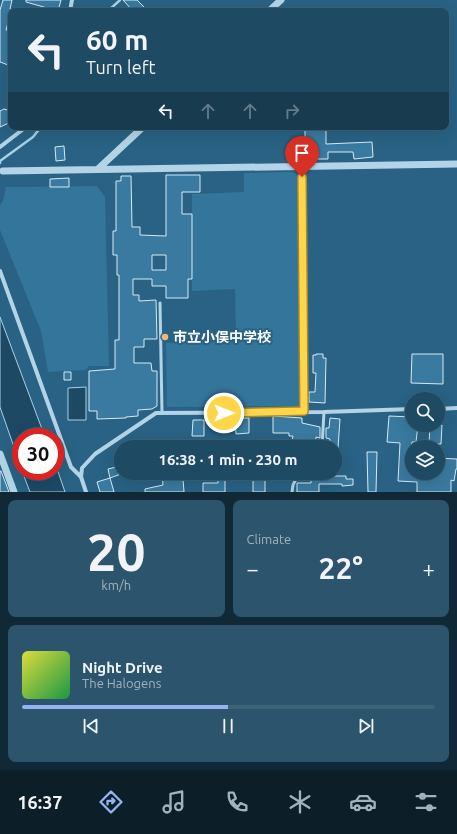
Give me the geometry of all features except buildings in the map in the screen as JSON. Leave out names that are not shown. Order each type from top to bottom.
[{"type":"street","points":[[272,8],[281,0]]},
{"type":"street","points":[[0,146],[22,130]]},
{"type":"street","points":[[98,169],[140,130]]},
{"type":"street","points":[[1,171],[457,164]]},
{"type":"street","points":[[302,167],[304,411]]},
{"type":"street","points":[[0,272],[71,467],[81,477]]},
{"type":"street","points":[[445,409],[457,408]]},
{"type":"street","points":[[86,492],[81,477],[82,468],[95,454],[156,413],[324,412],[405,409]]},
{"type":"street","points":[[0,454],[14,492]]},
{"type":"lane","points":[[160,303],[162,413]]},
{"type":"lane","points":[[322,440],[324,412]]},
{"type":"lane","points":[[292,492],[296,480]]},
{"type":"shaded area","points":[[294,172],[297,175],[301,406],[167,407],[166,343],[236,341],[235,289],[192,291],[192,194],[244,192],[244,173]]},
{"type":"shaded area","points":[[97,186],[105,197],[109,366],[89,366],[85,370],[48,372],[41,331],[0,230],[0,205],[3,201],[6,187]]},
{"type":"shaded area","points":[[0,317],[42,428],[12,428],[12,441],[0,407]]},
{"type":"shaded area","points":[[86,387],[86,420],[68,420],[68,388]]},
{"type":"shaded area","points":[[25,480],[61,480],[65,492],[30,492]]},
{"type":"waterway","points":[[111,8],[120,0]]},
{"type":"waterway","points":[[0,163],[0,161],[33,137],[39,130]]},
{"type":"place","name":"市立小俣中学校","points":[[165,337]]},
{"type":"route","points":[[224,413],[304,411],[304,255],[302,177]]}]
